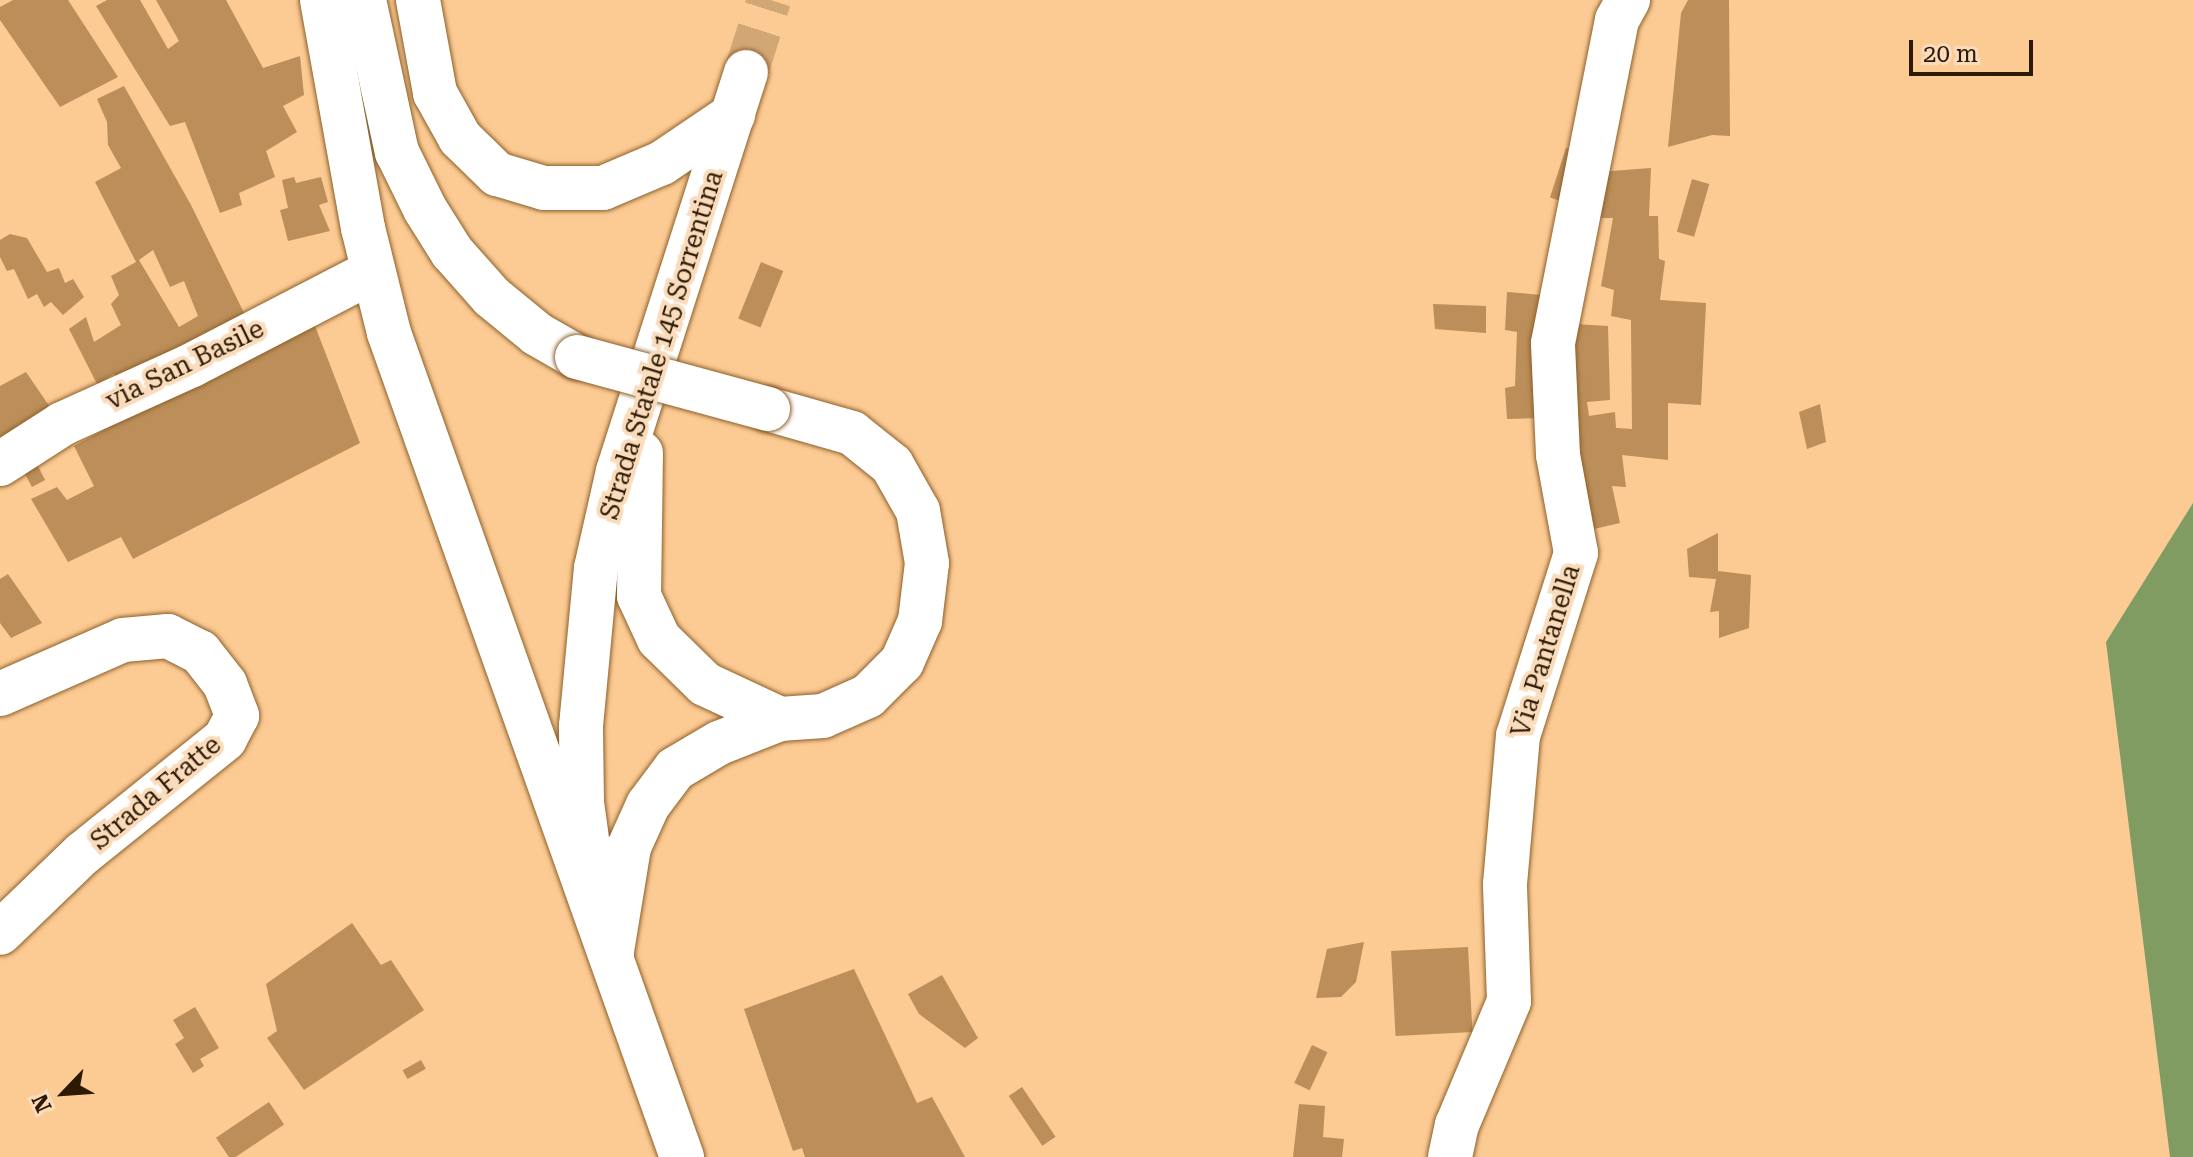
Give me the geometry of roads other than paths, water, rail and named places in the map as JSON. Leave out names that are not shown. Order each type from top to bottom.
[{"type":"main road","points":[[322,0],[373,271],[389,333],[477,591],[612,954],[682,1157]]},
{"type":"main road","points":[[364,0],[397,152],[425,209],[452,252],[492,297],[537,334],[577,357],[852,433],[892,465],[918,511],[927,563],[920,621],[902,662],[868,696],[823,716],[780,719],[719,743],[675,769],[648,805],[629,847],[612,954]]},
{"type":"main road","points":[[418,0],[435,93],[460,138],[497,174],[544,188],[603,188],[662,163],[733,115]]},
{"type":"main road","name":"Via Pantanella","points":[[1450,1157],[1457,1125],[1509,1001],[1505,884],[1518,736],[1576,553],[1558,455],[1553,343],[1617,20],[1628,0]]},
{"type":"main road","name":"Strada Statale 145 Sorrentina","points":[[612,954],[585,828],[581,726],[596,568],[641,399],[746,72]]},
{"type":"main road","name":"via San Basile","points":[[0,464],[62,424],[192,365],[373,271]]},
{"type":"main road","points":[[641,399],[639,596],[659,639],[705,684],[780,719]]},
{"type":"main road","name":"Strada Fratte","points":[[0,694],[123,640],[168,636],[200,652],[225,684],[237,716],[225,739],[83,853],[0,933]]},
{"type":"tunnel","points":[[746,72],[769,0]]}]
